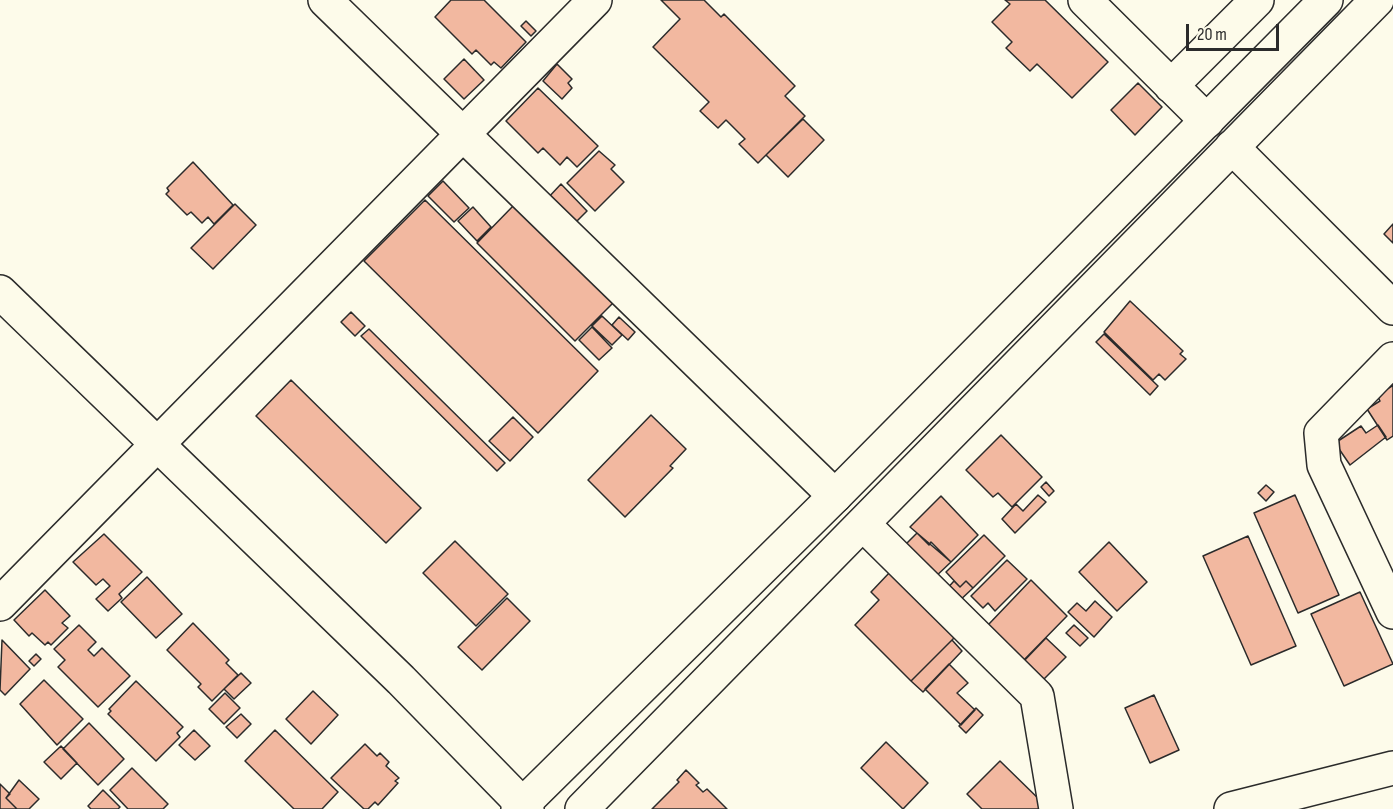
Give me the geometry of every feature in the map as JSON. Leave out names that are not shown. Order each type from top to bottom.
[{"type":"street","points":[[325,0],[835,496]]},
{"type":"street","points":[[0,604],[595,0]]},
{"type":"street","points":[[1085,0],[1207,121]]},
{"type":"street","points":[[1171,86],[1257,0]]},
{"type":"street","points":[[0,292],[400,680],[522,807],[835,496],[1326,0]]},
{"type":"street","points":[[582,809],[1377,0]]},
{"type":"street","points":[[1232,147],[1393,308]]},
{"type":"street","points":[[1393,359],[1321,433],[1324,465],[1393,612]]},
{"type":"street","points":[[863,524],[1037,696],[1056,809]]},
{"type":"street","points":[[1231,809],[1393,768]]},
{"type":"building","points":[[451,0],[484,0],[526,42],[501,68],[494,62],[491,65],[476,50],[472,54],[435,17]]},
{"type":"building","points":[[661,0],[704,0],[721,17],[724,14],[795,86],[785,96],[805,116],[758,163],[739,144],[745,139],[726,120],[718,128],[700,111],[709,102],[653,47],[680,19]]},
{"type":"building","points":[[1005,0],[1045,0],[1108,62],[1072,98],[1037,64],[1030,71],[1006,48],[1012,42],[992,22],[1010,4]]},
{"type":"building","points":[[526,21],[536,31],[531,36],[521,26]]},
{"type":"building","points":[[464,59],[484,80],[464,99],[444,79]]},
{"type":"building","points":[[557,64],[572,79],[568,83],[572,88],[562,99],[543,81]]},
{"type":"building","points":[[1138,83],[1162,107],[1135,135],[1111,110]]},
{"type":"building","points":[[538,88],[598,146],[577,167],[567,157],[560,165],[543,148],[538,153],[506,121]]},
{"type":"building","points":[[803,119],[824,140],[788,177],[766,155]]},
{"type":"building","points":[[599,151],[615,165],[611,169],[624,182],[595,211],[567,183]]},
{"type":"building","points":[[193,162],[233,205],[214,224],[208,217],[202,223],[191,212],[187,215],[166,194],[169,191],[167,188]]},
{"type":"building","points":[[443,181],[469,208],[454,222],[428,196]]},
{"type":"building","points":[[561,184],[587,211],[572,226],[546,200]]},
{"type":"building","points":[[425,200],[598,371],[538,433],[364,261]]},
{"type":"building","points":[[235,204],[256,225],[213,269],[191,248]]},
{"type":"building","points":[[514,205],[614,302],[575,341],[477,243]]},
{"type":"building","points":[[473,207],[491,227],[477,241],[458,221]]},
{"type":"building","points":[[1393,224],[1393,243],[1384,234]]},
{"type":"building","points":[[1130,301],[1183,351],[1180,354],[1186,359],[1165,380],[1159,374],[1153,380],[1104,332]]},
{"type":"building","points":[[351,312],[365,326],[355,336],[341,322]]},
{"type":"building","points":[[602,316],[622,335],[612,345],[592,326]]},
{"type":"building","points":[[619,317],[635,332],[628,340],[612,325]]},
{"type":"building","points":[[592,327],[612,348],[599,360],[579,340]]},
{"type":"building","points":[[369,329],[505,463],[497,471],[361,336]]},
{"type":"building","points":[[1104,334],[1158,386],[1150,395],[1096,342]]},
{"type":"building","points":[[1393,377],[1393,436],[1387,440],[1367,409],[1380,401],[1377,395],[1392,386],[1388,380]]},
{"type":"building","points":[[291,380],[421,508],[386,543],[256,416]]},
{"type":"building","points":[[651,415],[686,449],[670,466],[673,468],[625,517],[588,480]]},
{"type":"building","points":[[513,417],[533,437],[510,461],[489,441]]},
{"type":"building","points":[[1378,425],[1386,437],[1350,465],[1335,443],[1361,426],[1366,433]]},
{"type":"building","points":[[1001,435],[1042,477],[1012,507],[998,493],[993,497],[966,470]]},
{"type":"building","points":[[1046,482],[1054,491],[1049,496],[1041,487]]},
{"type":"building","points":[[1266,485],[1274,492],[1266,501],[1258,493]]},
{"type":"building","points":[[1038,495],[1046,502],[1015,533],[1002,519],[1016,504],[1023,511]]},
{"type":"building","points":[[1295,495],[1339,595],[1298,613],[1254,513]]},
{"type":"building","points":[[941,496],[978,535],[951,562],[910,527]]},
{"type":"building","points":[[917,533],[929,545],[931,542],[951,562],[933,579],[903,547]]},
{"type":"building","points":[[104,534],[142,572],[119,594],[122,598],[108,611],[96,599],[110,586],[103,579],[96,585],[73,562]]},
{"type":"building","points":[[984,535],[1005,556],[973,588],[966,581],[960,587],[946,572]]},
{"type":"building","points":[[1248,536],[1296,646],[1251,665],[1203,556]]},
{"type":"building","points":[[455,541],[508,594],[476,626],[423,573]]},
{"type":"building","points":[[1109,542],[1147,582],[1117,611],[1079,572]]},
{"type":"building","points":[[1007,560],[1027,579],[995,611],[988,603],[983,608],[971,596]]},
{"type":"building","points":[[890,572],[956,636],[911,681],[855,625],[879,600],[871,592]]},
{"type":"building","points":[[147,577],[182,614],[156,638],[121,602]]},
{"type":"building","points":[[1031,580],[1067,616],[1019,665],[988,625]]},
{"type":"building","points":[[954,581],[960,587],[966,581],[973,588],[956,604],[944,592]]},
{"type":"building","points":[[45,590],[70,616],[62,623],[68,628],[51,645],[48,642],[45,645],[32,633],[29,636],[14,620]]},
{"type":"building","points":[[1360,592],[1393,664],[1344,686],[1311,614]]},
{"type":"building","points":[[507,598],[530,621],[482,670],[458,647]]},
{"type":"building","points":[[1095,601],[1112,617],[1094,637],[1068,612],[1077,603],[1086,611]]},
{"type":"building","points":[[193,623],[229,660],[226,663],[238,675],[212,701],[198,687],[201,684],[167,650]]},
{"type":"building","points":[[79,625],[96,642],[88,650],[94,656],[102,648],[130,676],[98,707],[58,667],[65,660],[54,649]]},
{"type":"building","points":[[1074,625],[1088,638],[1080,646],[1066,633]]},
{"type":"building","points":[[1046,638],[1066,657],[1041,682],[1022,663]]},
{"type":"building","points":[[2,640],[30,669],[5,695],[0,690]]},
{"type":"building","points":[[952,640],[962,651],[923,692],[911,681]]},
{"type":"building","points":[[36,654],[41,659],[34,666],[29,661]]},
{"type":"building","points":[[949,664],[968,683],[957,693],[975,710],[961,725],[925,689]]},
{"type":"building","points":[[241,673],[251,683],[234,699],[224,689]]},
{"type":"building","points":[[44,680],[83,719],[57,745],[20,704]]},
{"type":"building","points":[[136,681],[183,727],[177,733],[180,737],[156,761],[108,714],[111,711],[109,709]]},
{"type":"building","points":[[313,691],[338,715],[311,744],[286,719]]},
{"type":"building","points":[[225,693],[240,708],[224,724],[209,709]]},
{"type":"building","points":[[1154,695],[1179,750],[1150,763],[1125,708]]},
{"type":"building","points":[[976,708],[983,715],[966,733],[959,726]]},
{"type":"building","points":[[241,714],[251,724],[237,738],[226,727]]},
{"type":"building","points":[[89,723],[124,759],[98,785],[63,749]]},
{"type":"building","points":[[194,730],[210,746],[195,760],[179,745]]},
{"type":"building","points":[[275,730],[338,792],[322,809],[294,809],[245,761]]},
{"type":"building","points":[[886,742],[928,783],[903,809],[861,768]]},
{"type":"building","points":[[365,744],[377,756],[380,753],[389,762],[386,766],[399,778],[395,781],[398,783],[378,805],[375,802],[368,809],[364,809],[331,778]]},
{"type":"building","points":[[61,746],[77,763],[61,779],[44,762]]},
{"type":"building","points":[[1000,761],[1045,805],[1041,809],[982,809],[967,794]]},
{"type":"building","points":[[132,768],[168,804],[163,809],[128,809],[110,790]]},
{"type":"building","points":[[686,770],[699,783],[696,785],[703,792],[707,789],[727,809],[652,809],[679,782],[677,780]]},
{"type":"building","points":[[19,780],[39,799],[29,809],[17,809],[6,798]]},
{"type":"building","points":[[0,784],[10,794],[6,798],[17,809],[0,809]]},
{"type":"building","points":[[103,790],[120,807],[118,809],[91,809],[88,806]]}]
